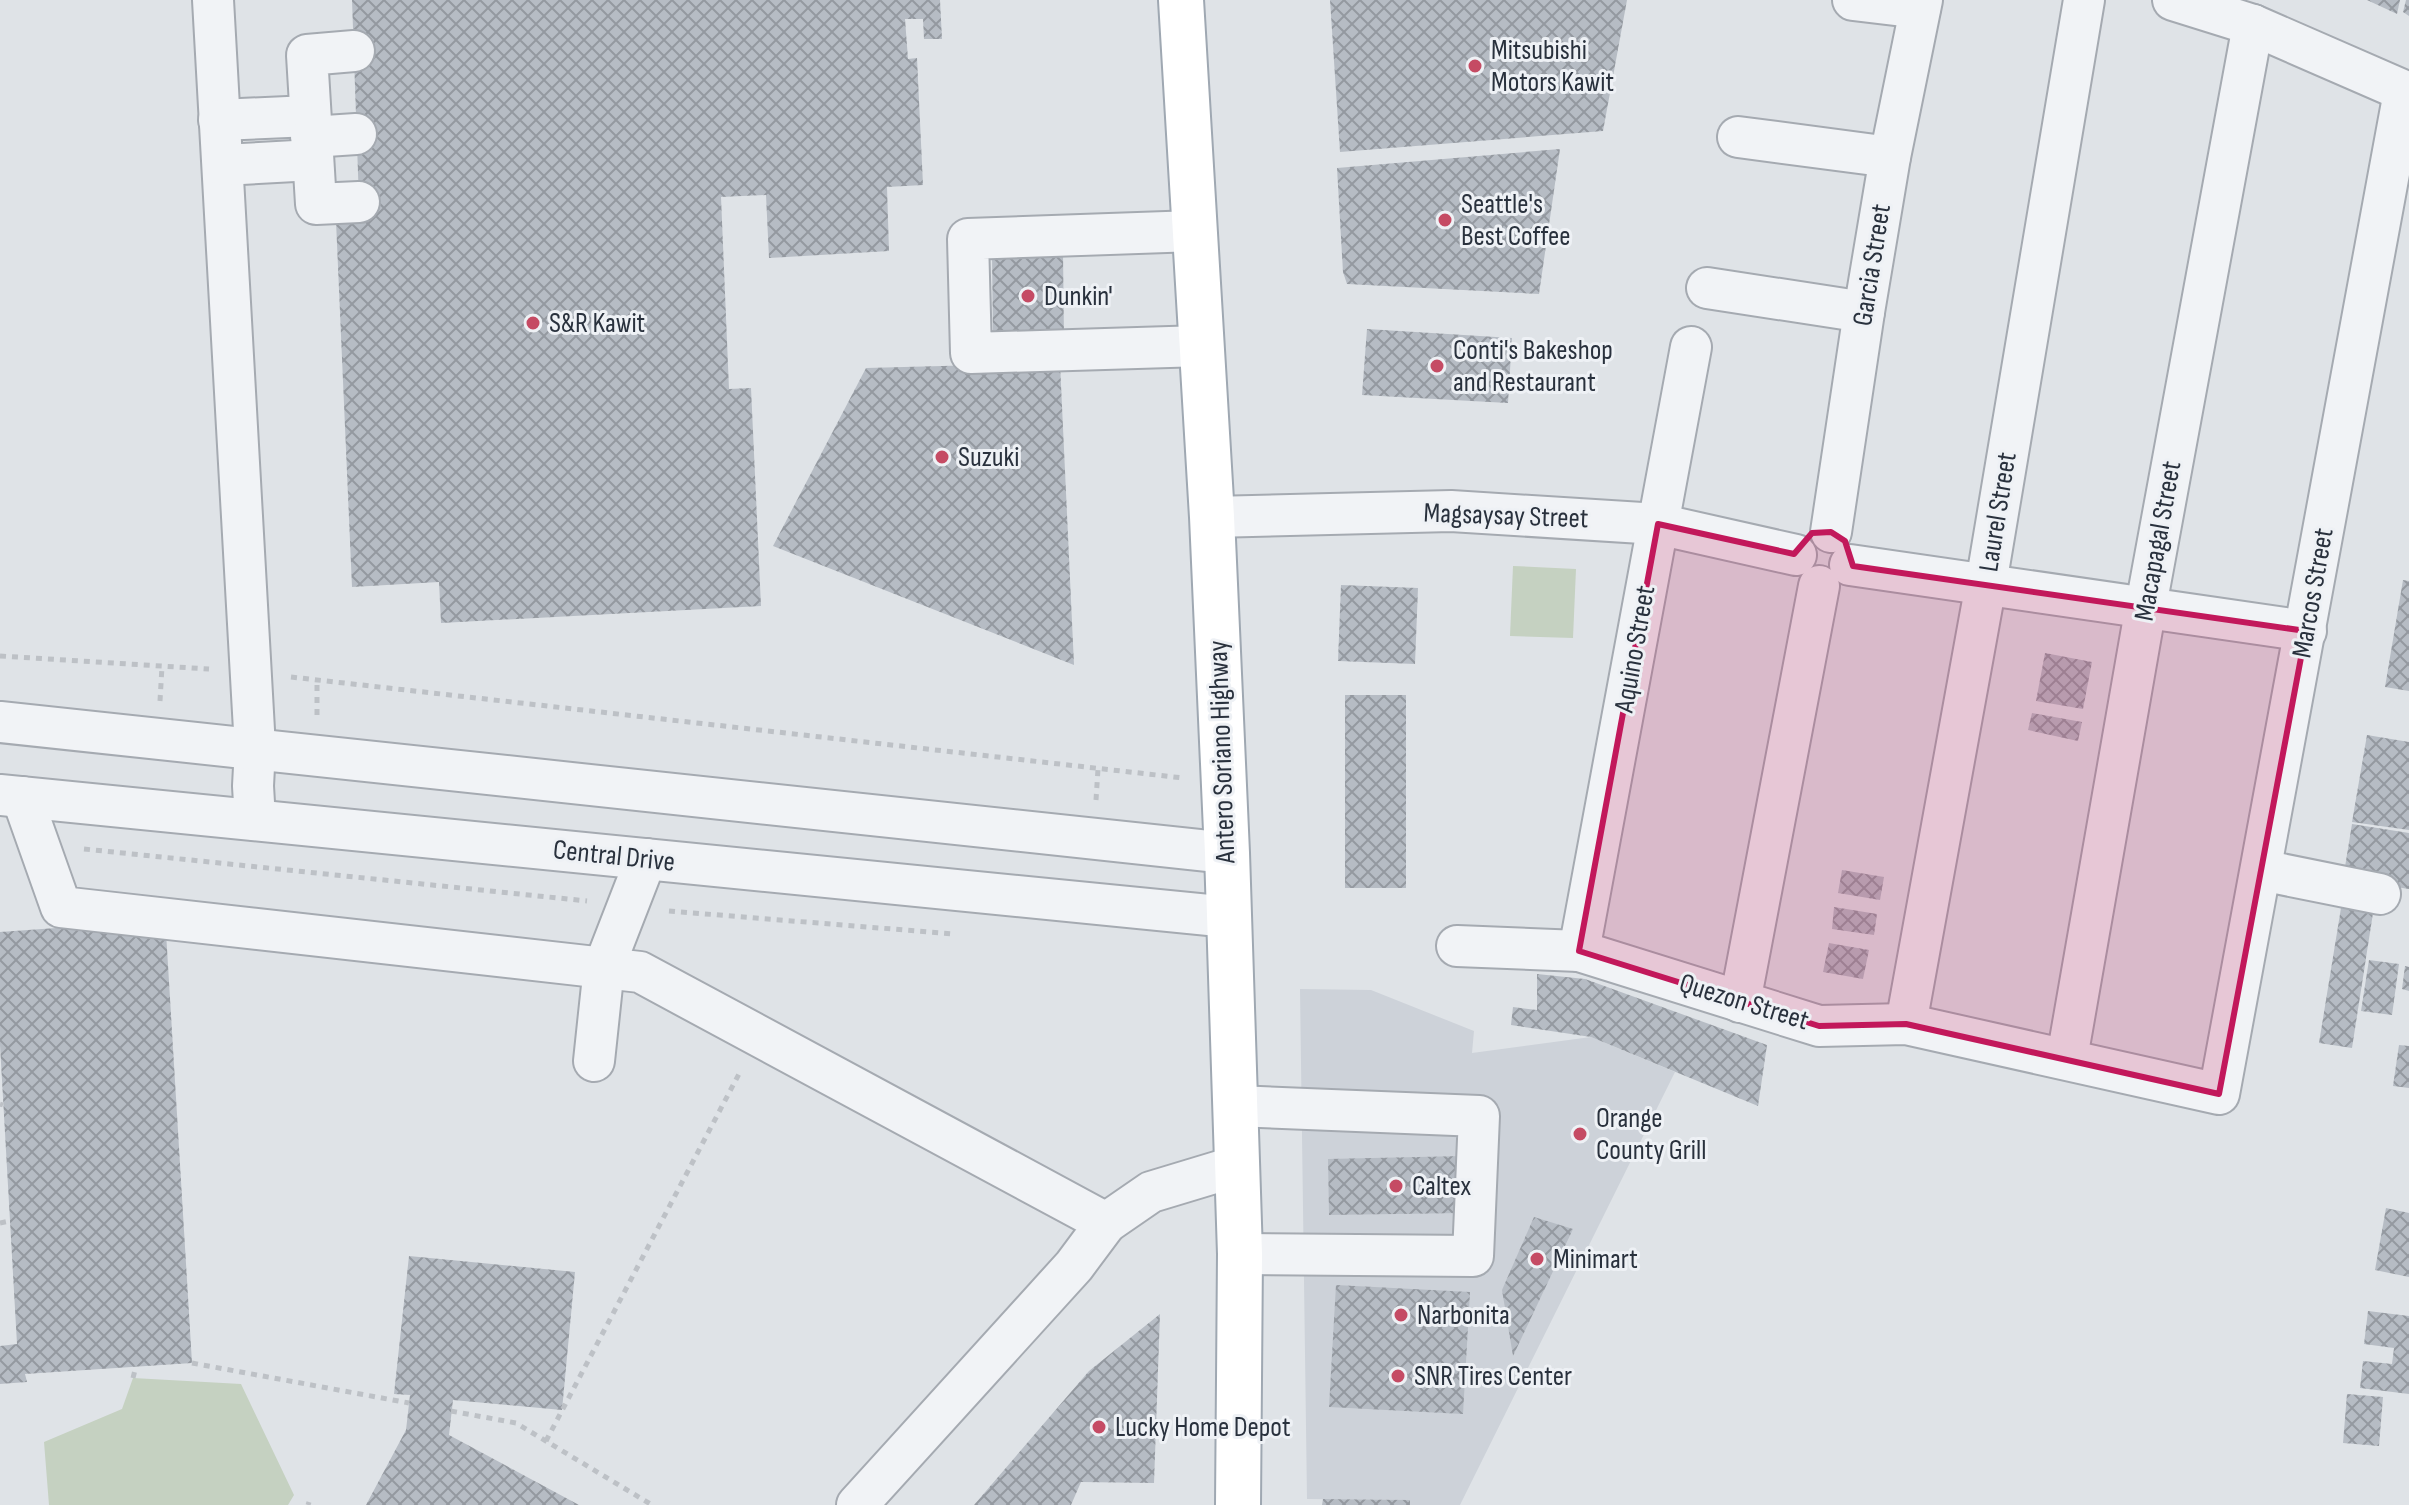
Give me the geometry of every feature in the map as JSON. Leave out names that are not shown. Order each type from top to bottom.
[{"type":"main road","name":"Antero Soriano Highway","points":[[1181,0],[1212,517],[1227,853],[1240,1254],[1238,1505]]},
{"type":"street","points":[[213,0],[255,748],[255,820]]},
{"type":"street","points":[[1853,0],[1921,4]]},
{"type":"street","name":"Laurel Street","points":[[1906,1024],[1986,584],[2084,0]]},
{"type":"street","points":[[2173,0],[2253,25],[2407,92]]},
{"type":"street","name":"Garcia Street","points":[[1740,1002],[1824,559],[1890,157],[1921,4]]},
{"type":"street","name":"Macapagal Street","points":[[2067,1058],[2253,25]]},
{"type":"street","points":[[354,51],[307,55],[316,204],[359,202]]},
{"type":"street","name":"Marcos Street","points":[[2219,1094],[2407,92]]},
{"type":"street","points":[[219,120],[311,138]]},
{"type":"street","points":[[223,165],[311,138],[356,134]]},
{"type":"street","points":[[1738,137],[1890,157]]},
{"type":"street","points":[[1195,231],[968,239],[971,353],[1202,346]]},
{"type":"street","points":[[1707,288],[1864,312]]},
{"type":"street","name":"Aquino Street","points":[[1579,951],[1691,347]]},
{"type":"street","name":"Magsaysay Street","points":[[1212,517],[1451,511],[1658,524],[1824,559],[2306,631]]},
{"type":"street","points":[[0,722],[1227,853]]},
{"type":"street","points":[[11,796],[61,907],[640,972],[1106,1223]]},
{"type":"street","name":"Central Drive","points":[[11,796],[1229,917]]},
{"type":"street","points":[[594,1061],[604,967],[646,859]]},
{"type":"street","points":[[2261,870],[2380,894]]},
{"type":"street","name":"Quezon Street","points":[[1457,946],[1579,951],[1819,1026],[1906,1024],[2219,1094]]},
{"type":"street","points":[[1236,1106],[1479,1116],[1473,1256],[1240,1254]]},
{"type":"street","points":[[857,1505],[1074,1266],[1106,1223],[1151,1192],[1237,1166]]},
{"type":"path","points":[[0,656],[251,672],[1224,783]]},
{"type":"path","points":[[546,1441],[759,1036]]},
{"type":"path","points":[[0,1223],[10,1221]]},
{"type":"path","points":[[192,1363],[409,1403]]},
{"type":"path","points":[[133,1378],[136,1366]]},
{"type":"path","points":[[451,1411],[516,1423],[652,1505]]},
{"type":"highlighted area","points":[[1658,524],[1794,554],[1812,533],[1831,532],[1845,541],[1853,566],[2306,631],[2219,1094],[1906,1024],[1819,1026],[1579,951]]},
{"type":"shaded area","points":[[1300,989],[1371,990],[1474,1031],[1472,1053],[1591,1037],[1675,1072],[1460,1505],[1410,1505],[1409,1500],[1307,1499]]},
{"type":"green space","points":[[1513,566],[1576,569],[1573,638],[1510,636]]},
{"type":"green space","points":[[133,1378],[241,1384],[294,1495],[288,1505],[49,1505],[44,1442],[122,1409]]},
{"type":"building","name":"S&R Kawit","points":[[352,0],[940,0],[942,39],[924,39],[923,19],[905,19],[908,59],[917,58],[923,185],[887,187],[889,251],[769,258],[766,195],[721,197],[729,389],[751,388],[761,606],[441,623],[439,582],[352,587],[336,221],[359,202]]},
{"type":"building","name":"Mitsubishi Motors Kawit","points":[[1330,0],[1627,0],[1603,131],[1340,152]]},
{"type":"building","points":[[2367,0],[2400,0],[2397,14]]},
{"type":"building","points":[[2406,0],[2409,0],[2409,16],[2403,12]]},
{"type":"building","name":"Seattle's Best Coffee","points":[[1560,149],[1539,294],[1347,284],[1343,272],[1337,168]]},
{"type":"building","name":"Dunkin'","points":[[1063,252],[1064,339],[993,340],[992,253]]},
{"type":"building","name":"Conti's Bakeshop and Restaurant","points":[[1367,329],[1512,338],[1508,403],[1362,395]]},
{"type":"building","name":"Suzuki","points":[[1060,363],[1074,665],[773,546],[866,368]]},
{"type":"building","points":[[2403,580],[2409,581],[2409,691],[2385,687]]},
{"type":"building","points":[[1341,585],[1418,588],[1415,664],[1338,661]]},
{"type":"building","points":[[2045,653],[2092,662],[2083,709],[2036,701]]},
{"type":"building","points":[[1345,695],[1406,695],[1406,888],[1345,888]]},
{"type":"building","points":[[2032,713],[2082,722],[2078,741],[2028,730]]},
{"type":"building","points":[[2367,735],[2409,742],[2409,830],[2352,822]]},
{"type":"building","points":[[2352,824],[2409,833],[2409,889],[2343,879]]},
{"type":"building","points":[[1842,870],[1884,877],[1880,900],[1838,893]]},
{"type":"building","points":[[1834,907],[1877,914],[1874,935],[1832,929]]},
{"type":"building","points":[[2341,908],[2373,913],[2352,1048],[2319,1043]]},
{"type":"building","points":[[112,924],[166,932],[192,1363],[25,1374],[27,1382],[0,1384],[0,1346],[17,1344],[0,1045],[0,932]]},
{"type":"building","points":[[1829,943],[1869,950],[1863,979],[1823,972]]},
{"type":"building","points":[[2369,960],[2399,964],[2392,1015],[2361,1011]]},
{"type":"building","points":[[2405,966],[2409,967],[2409,991],[2402,989]]},
{"type":"building","points":[[1537,974],[1585,979],[1767,1045],[1758,1106],[1591,1037],[1511,1025],[1513,1007],[1537,1010]]},
{"type":"building","points":[[2399,1045],[2409,1046],[2409,1088],[2393,1086]]},
{"type":"building","name":"Caltex","points":[[1463,1156],[1463,1213],[1329,1215],[1328,1159]]},
{"type":"building","points":[[2386,1208],[2409,1213],[2409,1277],[2375,1270]]},
{"type":"building","name":"Minimart","points":[[1534,1217],[1573,1229],[1513,1356],[1502,1290]]},
{"type":"building","points":[[409,1256],[575,1272],[562,1410],[453,1400],[449,1435],[579,1505],[366,1505],[406,1430],[410,1395],[394,1394]]},
{"type":"building","points":[[1336,1285],[1470,1292],[1463,1414],[1329,1407]]},
{"type":"building","points":[[2368,1311],[2409,1316],[2409,1394],[2360,1388],[2363,1361],[2392,1364],[2394,1348],[2364,1344]]},
{"type":"building","name":"Lucky Home Depot","points":[[1160,1314],[1154,1483],[1081,1482],[1071,1505],[974,1505],[1089,1371]]},
{"type":"building","points":[[2347,1394],[2383,1397],[2379,1446],[2343,1443]]},
{"type":"building","points":[[1323,1499],[1410,1500],[1410,1505],[1322,1505]]},
{"type":"place","name":"Mitsubishi Motors Kawit","points":[[1475,66]]},
{"type":"place","name":"Seattle's Best Coffee","points":[[1445,220]]},
{"type":"place","name":"Dunkin'","points":[[1028,296]]},
{"type":"place","name":"S&R Kawit","points":[[533,323]]},
{"type":"place","name":"Conti's Bakeshop and Restaurant","points":[[1437,366]]},
{"type":"place","name":"Suzuki","points":[[942,457]]},
{"type":"place","name":"Orange County Grill","points":[[1580,1134]]},
{"type":"place","name":"Caltex","points":[[1396,1186]]},
{"type":"place","name":"Minimart","points":[[1537,1259]]},
{"type":"place","name":"Narbonita","points":[[1401,1315]]},
{"type":"place","name":"SNR Tires Center","points":[[1398,1376]]},
{"type":"place","name":"Lucky Home Depot","points":[[1099,1427]]}]
